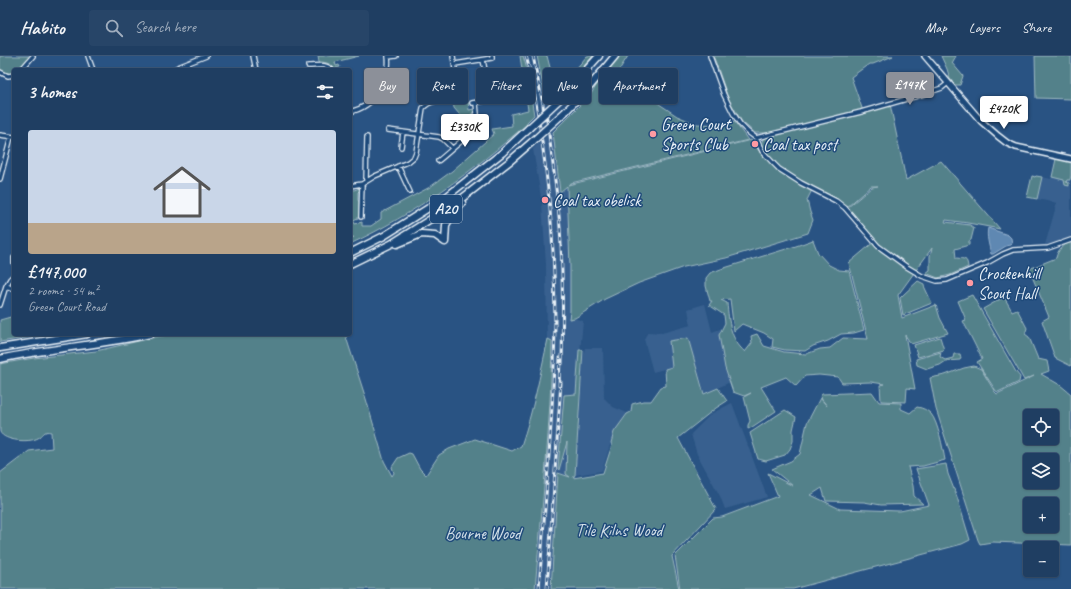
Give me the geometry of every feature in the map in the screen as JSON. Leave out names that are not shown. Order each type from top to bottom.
[{"type":"highway","name":"A20","points":[[352,252],[384,236],[446,197],[502,153],[567,93],[599,56]]},
{"type":"highway","name":"A20","points":[[352,264],[391,244],[456,203],[527,146],[566,111],[590,86],[615,56]]},
{"type":"highway","points":[[352,264],[420,234],[435,235],[445,242],[446,225],[456,208],[518,157],[527,146]]},
{"type":"highway","points":[[0,348],[75,336]]},
{"type":"highway","points":[[0,358],[141,336]]},
{"type":"main road","points":[[925,56],[981,121],[1007,143],[1016,147],[1071,158]]},
{"type":"street","points":[[23,68],[33,56]]},
{"type":"street","points":[[88,56],[92,68]]},
{"type":"street","points":[[176,68],[206,56]]},
{"type":"street","points":[[253,56],[256,68]]},
{"type":"street","points":[[352,112],[356,111],[373,101],[380,92],[388,73],[388,57],[396,56]]},
{"type":"street","points":[[352,186],[362,184],[375,176],[408,162],[414,157],[422,111],[427,104],[457,98],[459,95],[453,56]]},
{"type":"street","points":[[455,64],[483,60],[492,58],[492,56]]},
{"type":"street","points":[[710,56],[724,95],[733,113],[740,124],[756,138],[762,150],[779,169],[845,208],[878,246],[886,253],[922,276],[937,282],[947,280],[987,263],[1012,250],[1048,248],[1071,240]]},
{"type":"street","points":[[469,121],[477,114],[474,103],[491,100],[483,60]]},
{"type":"street","points":[[308,66],[323,65],[330,68]]},
{"type":"street","points":[[0,72],[8,76],[12,75]]},
{"type":"street","points":[[756,138],[918,96],[942,88],[948,83]]},
{"type":"street","points":[[388,130],[439,137],[452,148]]},
{"type":"street","points":[[401,147],[403,132]]},
{"type":"street","points":[[0,135],[12,137],[0,179]]},
{"type":"street","points":[[438,162],[452,148],[468,136]]},
{"type":"street","points":[[366,181],[367,138]]},
{"type":"street","points":[[398,166],[410,192]]},
{"type":"street","points":[[361,217],[362,184]]},
{"type":"street","points":[[0,304],[6,286],[12,277]]},
{"type":"street","points":[[6,286],[12,288]]},
{"type":"shaded area","points":[[561,123],[567,186],[573,318],[583,321],[567,482],[551,589],[534,589],[547,339],[546,264],[542,203],[533,149]]},
{"type":"shaded area","points":[[1056,159],[1071,162],[1069,185],[1071,186],[1071,238],[1045,245],[1057,203],[1027,197],[1032,175],[1051,179]]},
{"type":"shaded area","points":[[988,228],[1008,235],[1011,238],[1012,244],[991,254],[987,231]]},
{"type":"shaded area","points":[[705,304],[712,332],[726,327],[734,380],[705,394],[688,338],[672,367],[653,372],[644,339],[648,332],[662,333],[691,325],[688,309]]},
{"type":"shaded area","points":[[585,348],[603,348],[604,398],[613,407],[627,413],[614,432],[602,471],[575,475],[583,357]]},
{"type":"shaded area","points":[[732,403],[767,497],[725,509],[720,496],[697,454],[691,434],[711,414]]},
{"type":"green space","points":[[0,56],[30,56],[20,68],[12,68],[12,74],[5,73],[0,69]]},
{"type":"green space","points":[[318,56],[359,56],[335,62],[336,66],[339,65],[340,67],[336,68],[324,62],[319,62]]},
{"type":"green space","points":[[520,56],[523,56],[526,68],[522,68]]},
{"type":"green space","points":[[537,56],[547,56],[550,68],[543,68],[543,87]]},
{"type":"green space","points":[[587,56],[593,56],[582,68],[577,68]]},
{"type":"green space","points":[[615,56],[628,56],[620,68],[607,68]]},
{"type":"green space","points":[[713,56],[893,56],[873,64],[869,64],[851,77],[863,111],[777,133],[755,133],[742,122],[728,98]]},
{"type":"green space","points":[[941,56],[956,56],[952,63],[963,76],[960,85],[955,85],[950,79]]},
{"type":"green space","points":[[1035,56],[1071,56],[1071,99],[1036,98]]},
{"type":"green space","points":[[599,81],[599,104],[659,104],[677,116],[697,124],[726,125],[734,121],[748,140],[571,183],[568,185],[751,140],[778,171],[812,190],[807,200],[813,220],[808,233],[726,258],[684,267],[639,283],[605,299],[575,318],[569,319],[570,266],[567,186],[560,192],[553,132],[581,104],[591,104],[591,94]]},
{"type":"green space","points":[[468,101],[469,110],[474,109],[474,111],[465,121],[454,108],[453,104],[468,104]]},
{"type":"green space","points":[[527,104],[532,104],[534,115],[527,122],[527,124],[464,175],[397,219],[352,243],[352,238],[354,237],[352,238],[352,190],[360,188],[358,192],[359,216],[353,220],[355,224],[362,222],[362,226],[371,226],[381,219],[381,213],[430,187],[452,171],[494,134],[492,129],[512,126],[511,114],[528,110]]},
{"type":"green space","points":[[890,104],[906,180],[941,161],[1000,229],[946,220],[945,222],[970,225],[974,228],[969,245],[955,249],[956,258],[965,260],[968,267],[950,275],[938,278],[926,273],[930,270],[930,256],[932,248],[898,295],[902,318],[936,305],[940,318],[948,333],[911,344],[905,335],[915,389],[907,388],[906,402],[881,401],[880,385],[884,384],[871,382],[842,383],[838,377],[819,375],[805,376],[796,386],[786,377],[761,387],[776,411],[748,429],[750,421],[744,397],[751,393],[744,396],[733,392],[725,368],[719,335],[725,323],[724,315],[709,305],[712,301],[710,301],[706,286],[706,278],[710,273],[721,269],[813,240],[818,253],[829,265],[839,270],[849,271],[864,330],[854,333],[841,334],[805,351],[785,350],[772,347],[773,339],[764,333],[742,324],[734,331],[730,299],[721,300],[727,303],[731,330],[736,342],[745,352],[752,343],[751,336],[757,334],[764,346],[784,352],[806,354],[820,349],[830,348],[843,338],[868,339],[849,263],[875,241],[847,208],[872,187],[878,186],[871,186],[846,208],[787,174],[777,166],[760,146],[764,137]]},
{"type":"green space","points":[[1056,159],[1071,162],[1070,180],[1067,180],[1066,182],[1069,183],[1069,186],[1065,185],[1064,180],[1052,177]]},
{"type":"green space","points":[[1032,176],[1042,177],[1037,199],[1027,197]]},
{"type":"green space","points":[[1071,242],[1071,366],[1055,358],[1042,321],[1049,317],[1029,269],[1056,258],[1061,248]]},
{"type":"green space","points":[[918,281],[924,284],[932,303],[903,315],[900,298]]},
{"type":"green space","points":[[972,295],[1020,377],[1019,382],[998,392],[977,362],[982,359],[963,321],[966,320],[958,301]]},
{"type":"green space","points":[[1004,297],[1012,311],[1017,309],[1027,328],[1025,334],[1029,337],[1038,359],[1047,361],[1049,371],[1041,374],[1060,385],[1071,394],[1071,545],[1059,545],[1059,541],[1023,541],[1023,543],[992,542],[980,544],[936,409],[930,378],[974,366],[981,369],[997,394],[1034,376],[1024,380],[983,309]]},
{"type":"green space","points":[[12,317],[12,336],[37,336],[0,342],[0,320]]},
{"type":"green space","name":"Bourne Wood","points":[[346,336],[384,461],[392,476],[394,473],[392,467],[398,458],[409,453],[412,454],[420,469],[426,475],[439,455],[449,449],[475,439],[512,451],[521,446],[533,406],[548,339],[552,341],[548,434],[535,589],[0,589],[0,473],[29,451],[52,448],[51,432],[45,432],[34,440],[23,441],[11,439],[2,435],[0,432],[0,364],[34,358],[96,351],[156,337]]},
{"type":"green space","points":[[940,337],[944,350],[918,357],[914,345]]},
{"type":"green space","name":"Tile Kilns Wood","points":[[688,338],[704,394],[718,388],[727,401],[678,438],[716,509],[672,556],[679,589],[551,589],[558,473],[570,477],[566,474],[567,442],[559,470],[558,469],[564,395],[576,394],[579,350],[583,350],[575,475],[573,478],[603,473],[612,445],[611,443],[614,432],[627,414],[631,412],[632,404],[643,401],[651,401],[661,387],[666,386],[665,369],[672,367],[669,341]]},
{"type":"green space","points":[[941,352],[940,357],[945,360],[953,358],[954,354],[960,354],[961,358],[960,360],[946,361],[940,365],[927,369],[917,365],[916,359]]},
{"type":"green space","points":[[872,392],[879,402],[901,403],[901,409],[910,413],[917,407],[925,409],[934,418],[940,436],[945,460],[923,466],[908,467],[914,496],[923,504],[881,505],[864,502],[826,501],[822,488],[811,495],[840,509],[900,511],[929,505],[916,469],[946,464],[970,540],[962,544],[793,589],[680,589],[675,556],[713,518],[722,517],[778,496],[768,473],[793,486],[772,469],[791,461],[800,454],[807,423],[820,398],[827,406],[820,397],[822,394]]},
{"type":"green space","points":[[785,410],[796,417],[793,430],[793,441],[790,449],[785,455],[766,461],[758,459],[750,433]]},
{"type":"railway","points":[[526,56],[536,99],[548,187],[552,232],[555,300],[553,390],[539,589]]},
{"type":"railway","points":[[533,56],[543,104],[544,119]]},
{"type":"railway","points":[[546,112],[556,184],[560,227],[562,261],[562,364]]},
{"type":"railway","points":[[559,386],[560,358]]},
{"type":"railway","points":[[547,589],[561,382]]},
{"type":"place","name":"Green Court Sports Club","points":[[653,134]]},
{"type":"place","name":"Coal tax post","points":[[755,144]]},
{"type":"place","name":"Coal tax obelisk","points":[[545,200]]},
{"type":"place","name":"Crockenhill Scout Hall","points":[[970,283]]}]
